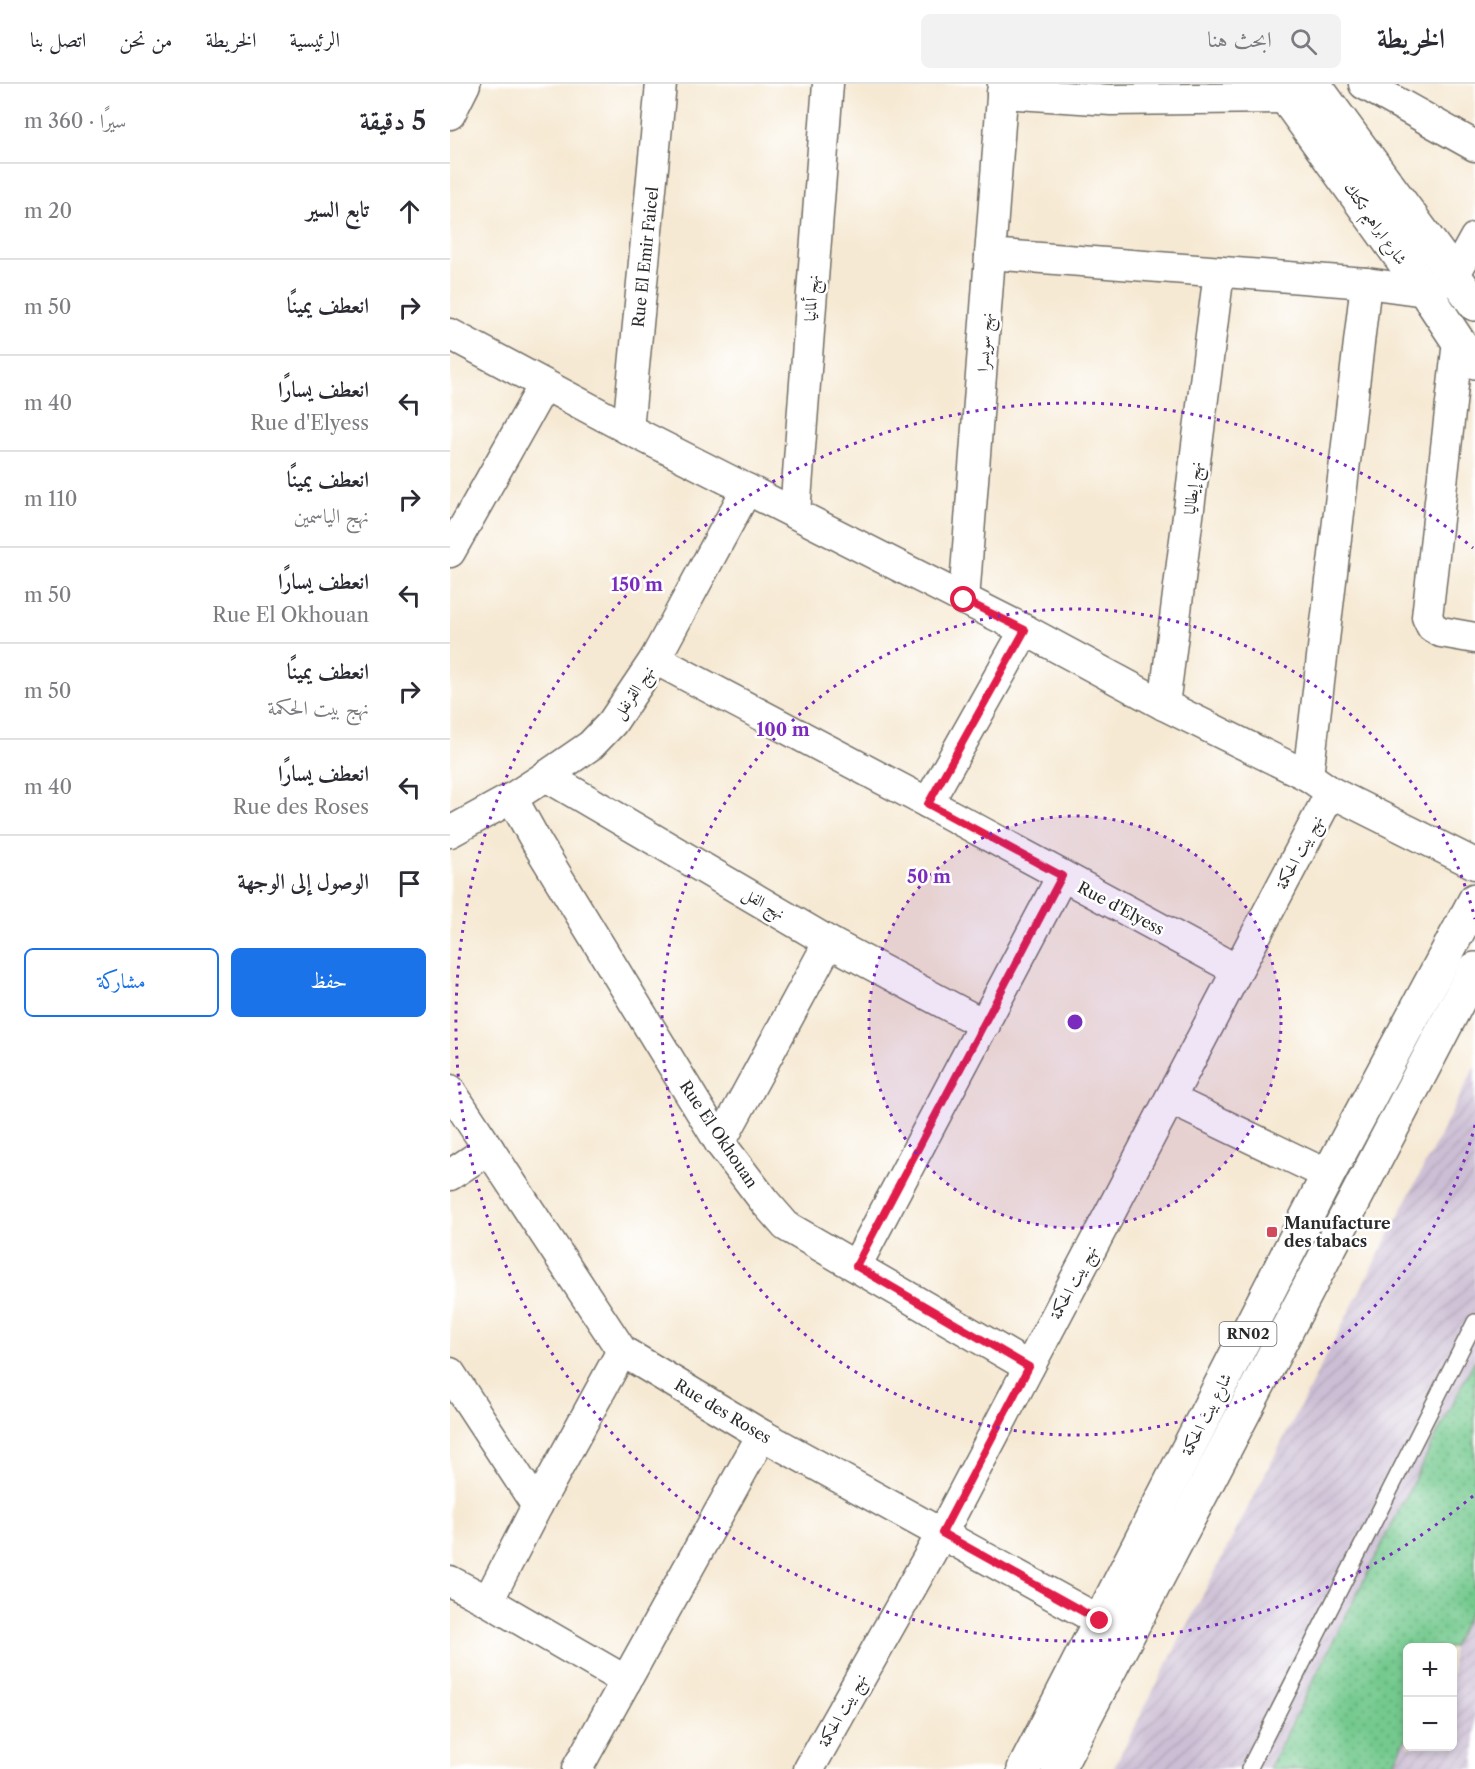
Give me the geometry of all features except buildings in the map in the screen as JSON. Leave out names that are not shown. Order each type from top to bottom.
[{"type":"main road","name":"شارع ابراهيم تكتك","points":[[1296,88],[1455,276],[1475,304]]},
{"type":"main road","name":"شارع ابراهيم تكتك","points":[[1296,88],[1425,291],[1467,352]]},
{"type":"main road","name":"شارع بيت الحكمة","points":[[1024,1769],[1328,1175],[1475,900]]},
{"type":"main road","name":"شارع بيت الحكمة","points":[[1058,1769],[1475,969]]},
{"type":"street","points":[[450,114],[465,84]]},
{"type":"street","name":"Rue El Emir Faicel","points":[[628,429],[662,84]]},
{"type":"street","name":"نهج ألمانيا","points":[[795,513],[828,84]]},
{"type":"street","points":[[1364,84],[1475,146]]},
{"type":"street","points":[[1003,88],[1112,92],[1296,88]]},
{"type":"street","name":"نهج سويسرا","points":[[964,600],[1003,88]]},
{"type":"street","points":[[990,254],[1365,283],[1425,291],[1455,276],[1475,238]]},
{"type":"street","name":"نهج إيطاليا","points":[[1164,705],[1219,272]]},
{"type":"street","points":[[1319,784],[1365,283]]},
{"type":"street","points":[[454,345],[544,385],[1025,630],[1164,705],[1475,864]]},
{"type":"street","points":[[1467,352],[1427,617],[1431,627],[1441,632],[1475,638]]},
{"type":"street","points":[[450,552],[544,385]]},
{"type":"street","name":"نهج القرنفل","points":[[450,832],[512,798],[546,776],[591,745],[612,723],[655,659],[747,489]]},
{"type":"street","points":[[928,804],[1025,630]]},
{"type":"street","name":"Rue d'Elyess","points":[[655,659],[1237,970]]},
{"type":"street","name":"نهج الفل","points":[[546,776],[829,942],[985,1025]]},
{"type":"street","name":"نهج بيت الحكمة","points":[[809,1769],[942,1533],[1237,970],[1319,784]]},
{"type":"street","name":"Rue El Okhouan","points":[[512,798],[537,843],[720,1143],[786,1226],[1029,1367]]},
{"type":"street","points":[[856,1266],[1062,876]]},
{"type":"street","points":[[720,1143],[829,942]]},
{"type":"street","name":"Rue des Roses","points":[[450,1090],[622,1351],[762,1434],[1100,1621]]},
{"type":"street","points":[[1170,1099],[1328,1175]]},
{"type":"street","points":[[450,1174],[489,1149]]},
{"type":"street","points":[[488,1601],[622,1351]]},
{"type":"street","points":[[450,1373],[537,1506]]},
{"type":"street","points":[[577,1769],[762,1434]]},
{"type":"street","points":[[450,1581],[626,1681]]},
{"type":"lane","points":[[1249,1769],[1475,1322]]},
{"type":"shaded area","points":[[1475,1067],[1475,1769],[1113,1769]]},
{"type":"green space","points":[[1475,1359],[1475,1602],[1454,1643],[1403,1643],[1403,1744],[1391,1769],[1269,1769]]},
{"type":"place","name":"Manufacture des tabacs","points":[[1272,1232]]},
{"type":"route","points":[[964,600],[1025,630],[928,804],[1062,876],[856,1266],[1029,1367],[942,1533],[1100,1621]]}]
